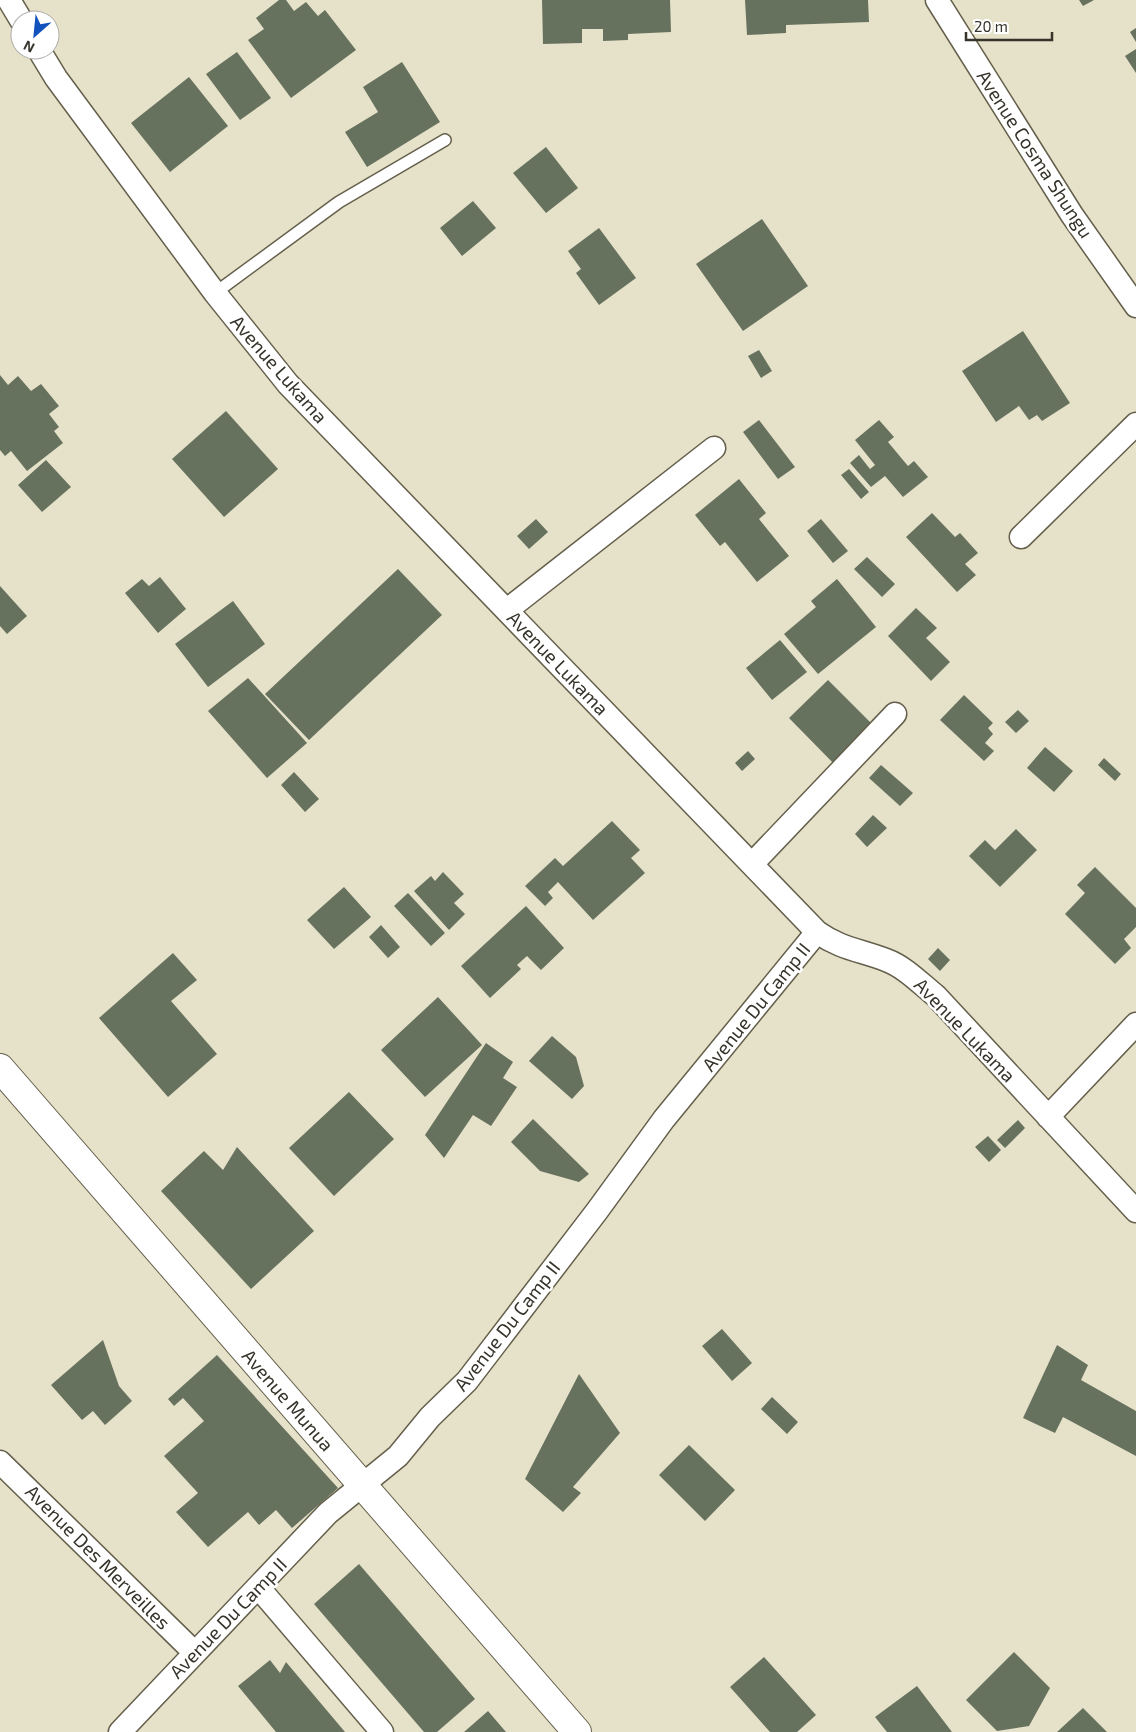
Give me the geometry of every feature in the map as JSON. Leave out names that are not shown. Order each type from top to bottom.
[{"type":"main road","name":"Avenue Munua","points":[[0,1068],[577,1732]]},
{"type":"street","name":"Avenue Cosma Shungu","points":[[937,0],[1072,215],[1136,306]]},
{"type":"street","name":"Avenue Lukama","points":[[45,60],[62,86],[215,294],[288,384],[817,932],[832,942],[886,960],[909,973],[936,996],[1136,1211]]},
{"type":"street","points":[[1021,537],[1136,424]]},
{"type":"street","points":[[507,610],[714,448]]},
{"type":"street","points":[[752,864],[895,714]]},
{"type":"street","name":"Avenue Du Camp II","points":[[120,1732],[328,1513],[398,1456],[430,1417],[467,1381],[597,1211],[664,1119],[817,932]]},
{"type":"street","points":[[1048,1117],[1136,1024]]},
{"type":"street","name":"Avenue Des Merveilles","points":[[0,1462],[195,1653]]},
{"type":"street","points":[[258,1587],[382,1732]]},
{"type":"lane","points":[[215,294],[339,202],[445,140]]},
{"type":"building","points":[[279,0],[286,0],[294,11],[306,2],[318,16],[325,10],[356,50],[291,98],[248,40],[264,29],[256,18]]},
{"type":"building","points":[[542,0],[670,0],[671,32],[628,34],[628,40],[603,41],[603,29],[582,29],[582,43],[543,44]]},
{"type":"building","points":[[745,0],[868,0],[869,22],[786,25],[786,33],[747,35]]},
{"type":"building","points":[[1079,0],[1094,0],[1083,6]]},
{"type":"building","points":[[1136,28],[1136,42],[1130,32]]},
{"type":"building","points":[[1136,49],[1136,73],[1125,56]]},
{"type":"building","points":[[237,52],[271,98],[240,120],[206,74]]},
{"type":"building","points":[[402,62],[440,122],[367,167],[345,132],[378,112],[363,87]]},
{"type":"building","points":[[189,77],[228,126],[170,172],[131,123]]},
{"type":"building","points":[[546,147],[578,188],[546,213],[513,173]]},
{"type":"building","points":[[473,201],[496,228],[462,256],[440,228]]},
{"type":"building","points":[[762,219],[808,286],[743,331],[696,264]]},
{"type":"building","points":[[599,228],[636,278],[599,305],[576,273],[581,269],[568,251]]},
{"type":"building","points":[[1023,331],[1070,403],[1042,421],[1037,415],[1029,420],[1019,406],[996,422],[962,371]]},
{"type":"building","points":[[759,350],[772,371],[761,378],[748,356]]},
{"type":"building","points":[[0,375],[8,385],[18,376],[31,391],[41,384],[59,406],[49,414],[59,427],[54,431],[63,443],[27,471],[11,451],[5,456],[0,450]]},
{"type":"building","points":[[226,411],[278,469],[224,517],[172,459]]},
{"type":"building","points":[[759,420],[795,467],[778,479],[743,432]]},
{"type":"building","points":[[879,420],[894,437],[888,442],[908,466],[914,461],[928,477],[903,497],[885,476],[871,487],[850,463],[859,455],[870,469],[875,465],[855,440]]},
{"type":"building","points":[[46,460],[71,487],[42,512],[18,485]]},
{"type":"building","points":[[849,469],[869,492],[861,499],[841,475]]},
{"type":"building","points":[[739,479],[766,513],[759,519],[789,556],[757,582],[725,542],[720,546],[695,515]]},
{"type":"building","points":[[932,513],[955,537],[960,533],[978,553],[965,564],[976,575],[957,592],[906,537]]},
{"type":"building","points":[[536,519],[548,532],[529,549],[517,536]]},
{"type":"building","points":[[821,519],[848,551],[833,563],[807,531]]},
{"type":"building","points":[[867,557],[895,584],[882,597],[854,569]]},
{"type":"building","points":[[398,569],[442,615],[309,740],[265,694]]},
{"type":"building","points":[[160,577],[186,609],[158,633],[125,593],[142,579],[149,586]]},
{"type":"building","points":[[837,579],[876,627],[818,674],[784,634],[816,607],[811,601]]},
{"type":"building","points":[[0,586],[27,616],[7,634],[0,626]]},
{"type":"building","points":[[233,601],[265,644],[208,687],[175,644]]},
{"type":"building","points":[[916,608],[937,628],[926,638],[950,662],[931,681],[888,636]]},
{"type":"building","points":[[780,640],[807,672],[772,700],[746,668]]},
{"type":"building","points":[[248,678],[307,743],[267,778],[208,711]]},
{"type":"building","points":[[828,680],[878,730],[839,769],[789,718]]},
{"type":"building","points":[[964,695],[993,723],[988,728],[993,734],[985,743],[994,751],[984,761],[940,720]]},
{"type":"building","points":[[1018,710],[1029,721],[1016,733],[1005,722]]},
{"type":"building","points":[[1045,747],[1073,771],[1054,792],[1027,768]]},
{"type":"building","points":[[748,751],[755,759],[742,771],[735,763]]},
{"type":"building","points":[[1104,758],[1121,774],[1115,781],[1098,765]]},
{"type":"building","points":[[881,765],[913,793],[900,806],[869,778]]},
{"type":"building","points":[[294,772],[319,799],[305,812],[281,785]]},
{"type":"building","points":[[873,815],[887,828],[867,847],[855,834]]},
{"type":"building","points":[[612,821],[640,850],[631,858],[645,873],[593,920],[558,882],[548,892],[553,898],[545,906],[525,886],[555,858],[563,866]]},
{"type":"building","points":[[1016,829],[1037,850],[1000,887],[969,856],[985,840],[995,850]]},
{"type":"building","points":[[1095,867],[1136,908],[1136,927],[1124,939],[1131,948],[1115,964],[1065,914],[1085,893],[1077,885]]},
{"type":"building","points":[[443,872],[464,894],[454,903],[465,914],[449,930],[414,891],[431,876],[435,881]]},
{"type":"building","points":[[344,887],[371,917],[334,949],[307,920]]},
{"type":"building","points":[[408,893],[445,933],[431,946],[394,906]]},
{"type":"building","points":[[526,906],[564,948],[541,970],[527,956],[517,965],[521,969],[490,998],[461,966]]},
{"type":"building","points":[[381,925],[400,947],[388,958],[369,937]]},
{"type":"building","points":[[938,948],[950,960],[940,971],[928,959]]},
{"type":"building","points":[[173,953],[197,980],[171,1001],[217,1054],[168,1097],[99,1018]]},
{"type":"building","points":[[438,997],[482,1045],[425,1097],[381,1050]]},
{"type":"building","points":[[552,1036],[576,1057],[584,1086],[572,1099],[529,1061]]},
{"type":"building","points":[[486,1043],[513,1062],[503,1078],[517,1087],[491,1126],[473,1115],[444,1158],[425,1135]]},
{"type":"building","points":[[349,1092],[394,1139],[334,1196],[289,1148]]},
{"type":"building","points":[[533,1119],[589,1174],[579,1182],[540,1171],[511,1142]]},
{"type":"building","points":[[1018,1120],[1025,1128],[1005,1148],[997,1140]]},
{"type":"building","points":[[988,1136],[1001,1150],[989,1162],[975,1147]]},
{"type":"building","points":[[237,1147],[314,1231],[251,1289],[161,1191],[204,1151],[223,1170]]},
{"type":"building","points":[[722,1329],[752,1363],[732,1381],[702,1346]]},
{"type":"building","points":[[103,1340],[119,1386],[132,1401],[105,1425],[93,1411],[82,1420],[51,1385]]},
{"type":"building","points":[[1057,1345],[1088,1365],[1081,1380],[1136,1411],[1136,1456],[1063,1417],[1055,1433],[1023,1418]]},
{"type":"building","points":[[217,1355],[338,1488],[292,1528],[276,1510],[259,1525],[248,1512],[208,1547],[176,1512],[198,1493],[164,1456],[204,1421],[183,1398],[174,1406],[168,1399]]},
{"type":"building","points":[[579,1374],[620,1433],[573,1487],[581,1493],[563,1512],[525,1479]]},
{"type":"building","points":[[772,1397],[798,1422],[787,1434],[761,1409]]},
{"type":"building","points":[[689,1445],[735,1490],[705,1521],[659,1475]]},
{"type":"building","points":[[359,1564],[475,1699],[437,1732],[424,1732],[314,1604]]},
{"type":"building","points":[[1014,1652],[1050,1688],[1029,1726],[997,1731],[966,1700]]},
{"type":"building","points":[[764,1657],[816,1715],[797,1732],[770,1732],[730,1687]]},
{"type":"building","points":[[270,1660],[280,1673],[286,1662],[345,1732],[276,1732],[238,1686]]},
{"type":"building","points":[[917,1686],[952,1732],[887,1732],[875,1717]]},
{"type":"building","points":[[1083,1708],[1107,1732],[1057,1732]]},
{"type":"building","points":[[488,1711],[506,1732],[464,1732]]}]
